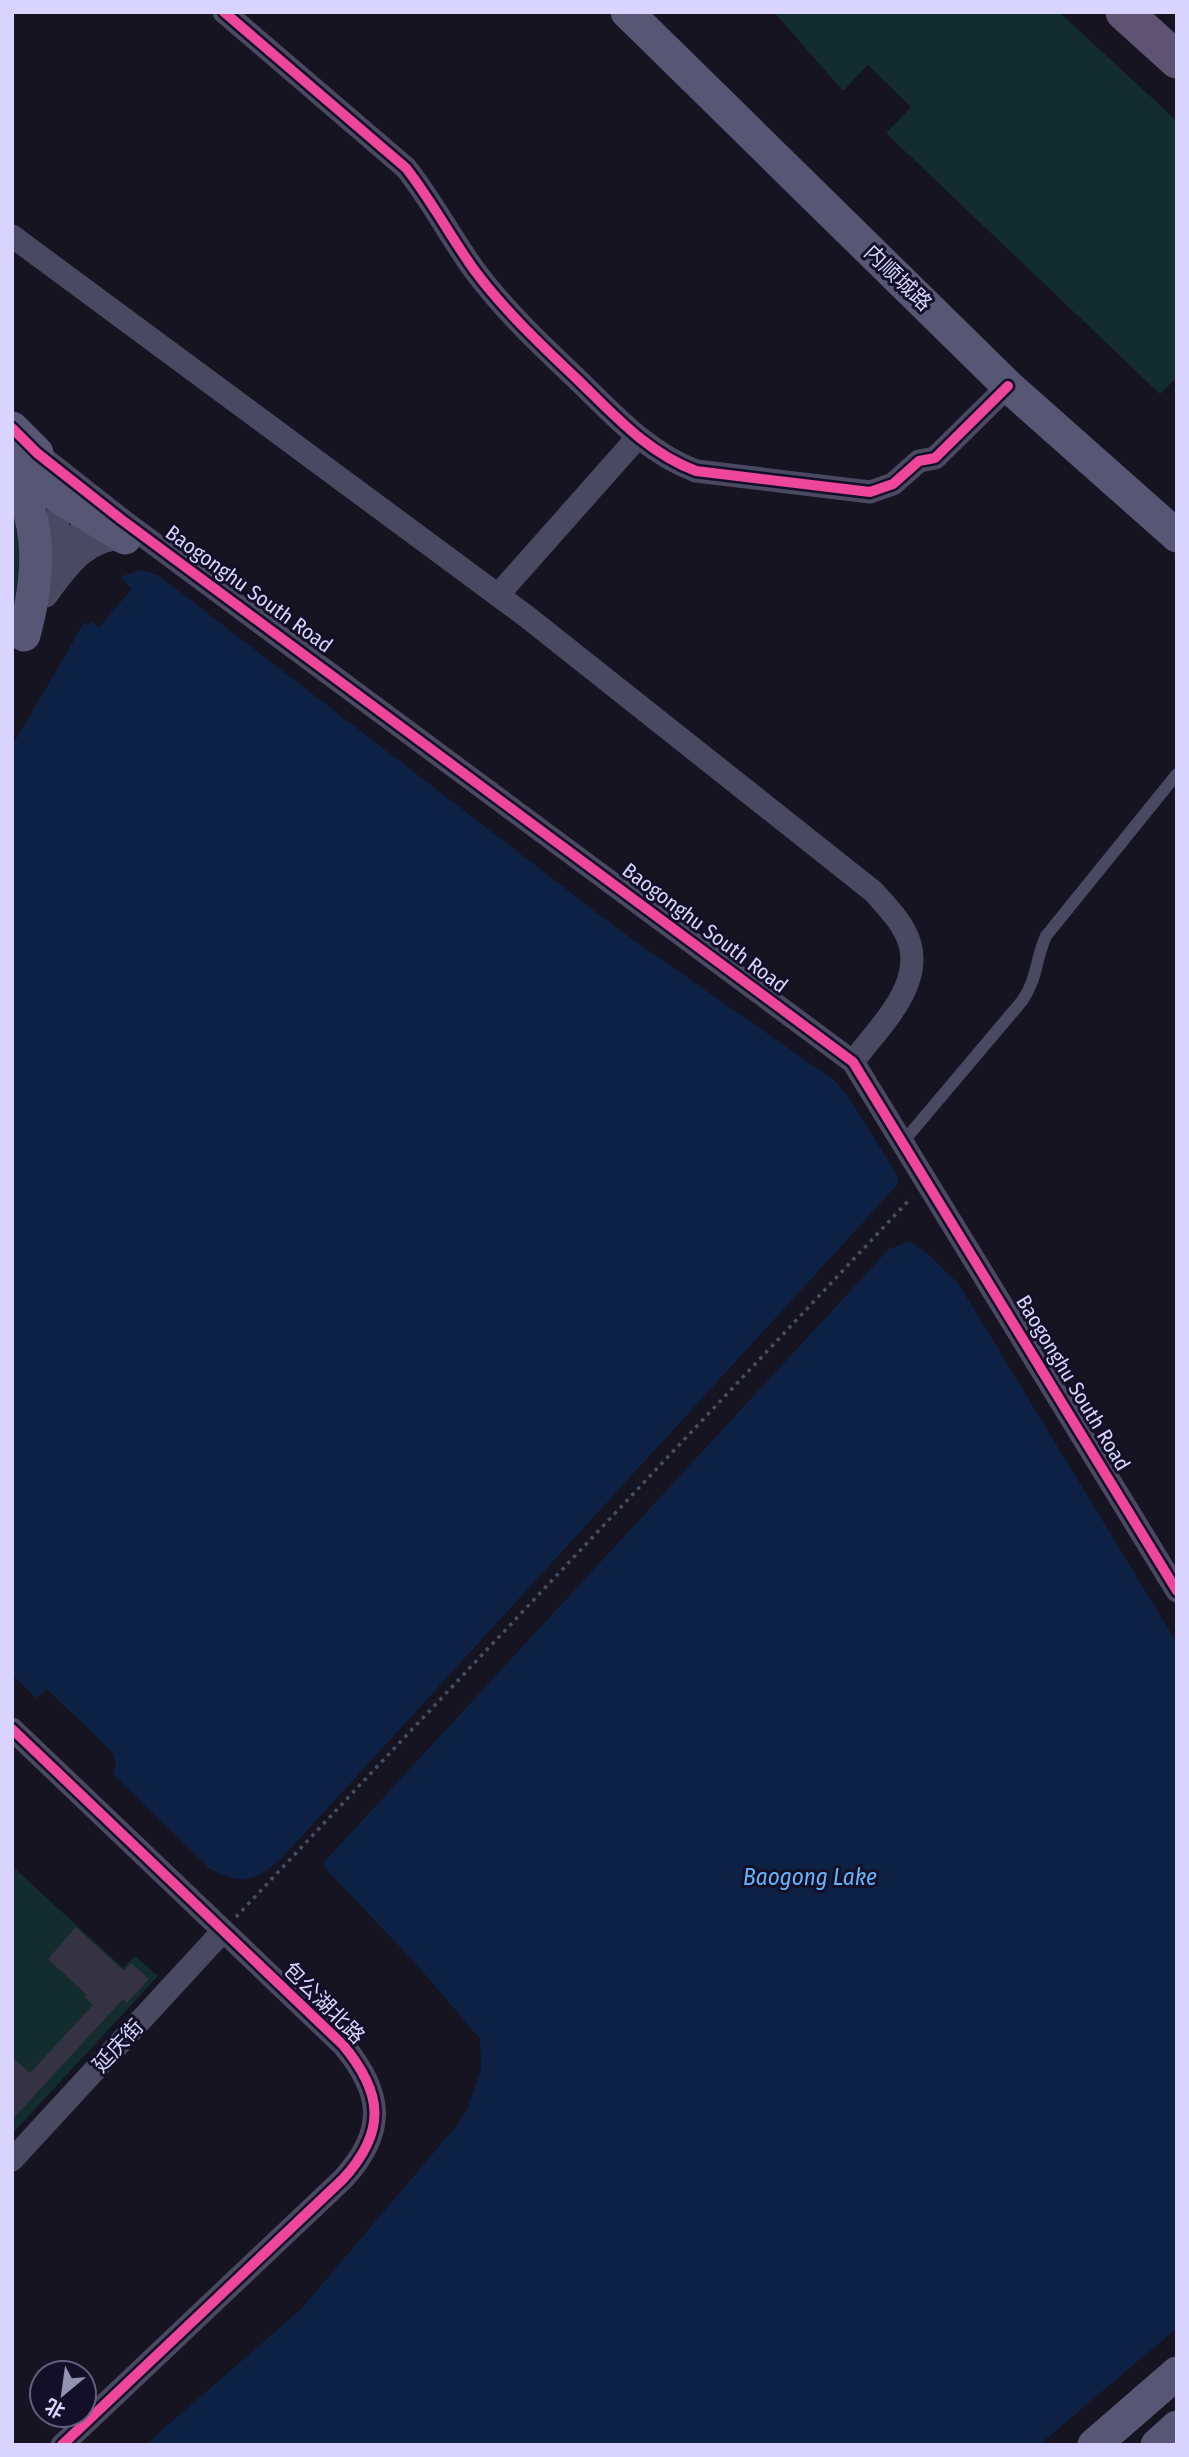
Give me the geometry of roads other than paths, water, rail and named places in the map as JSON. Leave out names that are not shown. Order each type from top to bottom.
[{"type":"main road","points":[[1124,12],[1177,60]]},
{"type":"main road","points":[[1155,12],[1177,32]]},
{"type":"street","points":[[224,12],[406,168],[491,289],[532,336],[638,438],[669,461],[696,471],[870,492],[893,484],[919,461],[935,458],[1008,386]]},
{"type":"street","name":"内顺城路","points":[[627,12],[1008,386],[1177,536]]},
{"type":"street","points":[[12,236],[498,595],[874,892],[904,930],[912,952],[912,972],[907,988],[853,1062]]},
{"type":"street","points":[[12,428],[24,460],[59,498],[114,526]]},
{"type":"street","points":[[498,595],[638,438]]},
{"type":"street","points":[[24,460],[114,526]]},
{"type":"street","points":[[12,475],[27,502],[34,532],[37,564],[31,614]]},
{"type":"street","points":[[31,614],[59,498]]},
{"type":"street","points":[[31,614],[73,538],[114,526]]},
{"type":"street","points":[[31,614],[91,545],[101,540],[114,526]]},
{"type":"street","name":"Baogonghu South Road","points":[[114,526],[166,551],[853,1062],[928,1180],[1177,1591]]},
{"type":"street","name":"包公湖北路","points":[[12,1729],[343,2045],[361,2067],[375,2104],[373,2130],[364,2153],[344,2179],[62,2445]]},
{"type":"street","name":"延庆街","points":[[12,2160],[223,1931]]},
{"type":"street","points":[[1094,2445],[1177,2373]]},
{"type":"lane","points":[[904,1142],[1022,1001],[1034,984],[1039,951],[1046,936],[1177,774]]},
{"type":"water","points":[[140,570],[158,575],[618,929],[834,1080],[848,1096],[897,1175],[898,1184],[282,1858],[256,1876],[239,1879],[209,1868],[113,1774],[116,1765],[113,1753],[47,1689],[36,1698],[12,1675],[12,746],[84,623],[89,625],[91,621],[99,627],[132,589],[120,577]]},
{"type":"water","name":"Baogong Lake","points":[[910,1241],[927,1253],[958,1283],[1177,1643],[1177,2328],[1039,2445],[145,2445],[301,2309],[458,2124],[468,2107],[481,2069],[480,2039],[417,1965],[324,1867],[324,1862],[889,1249]]}]
